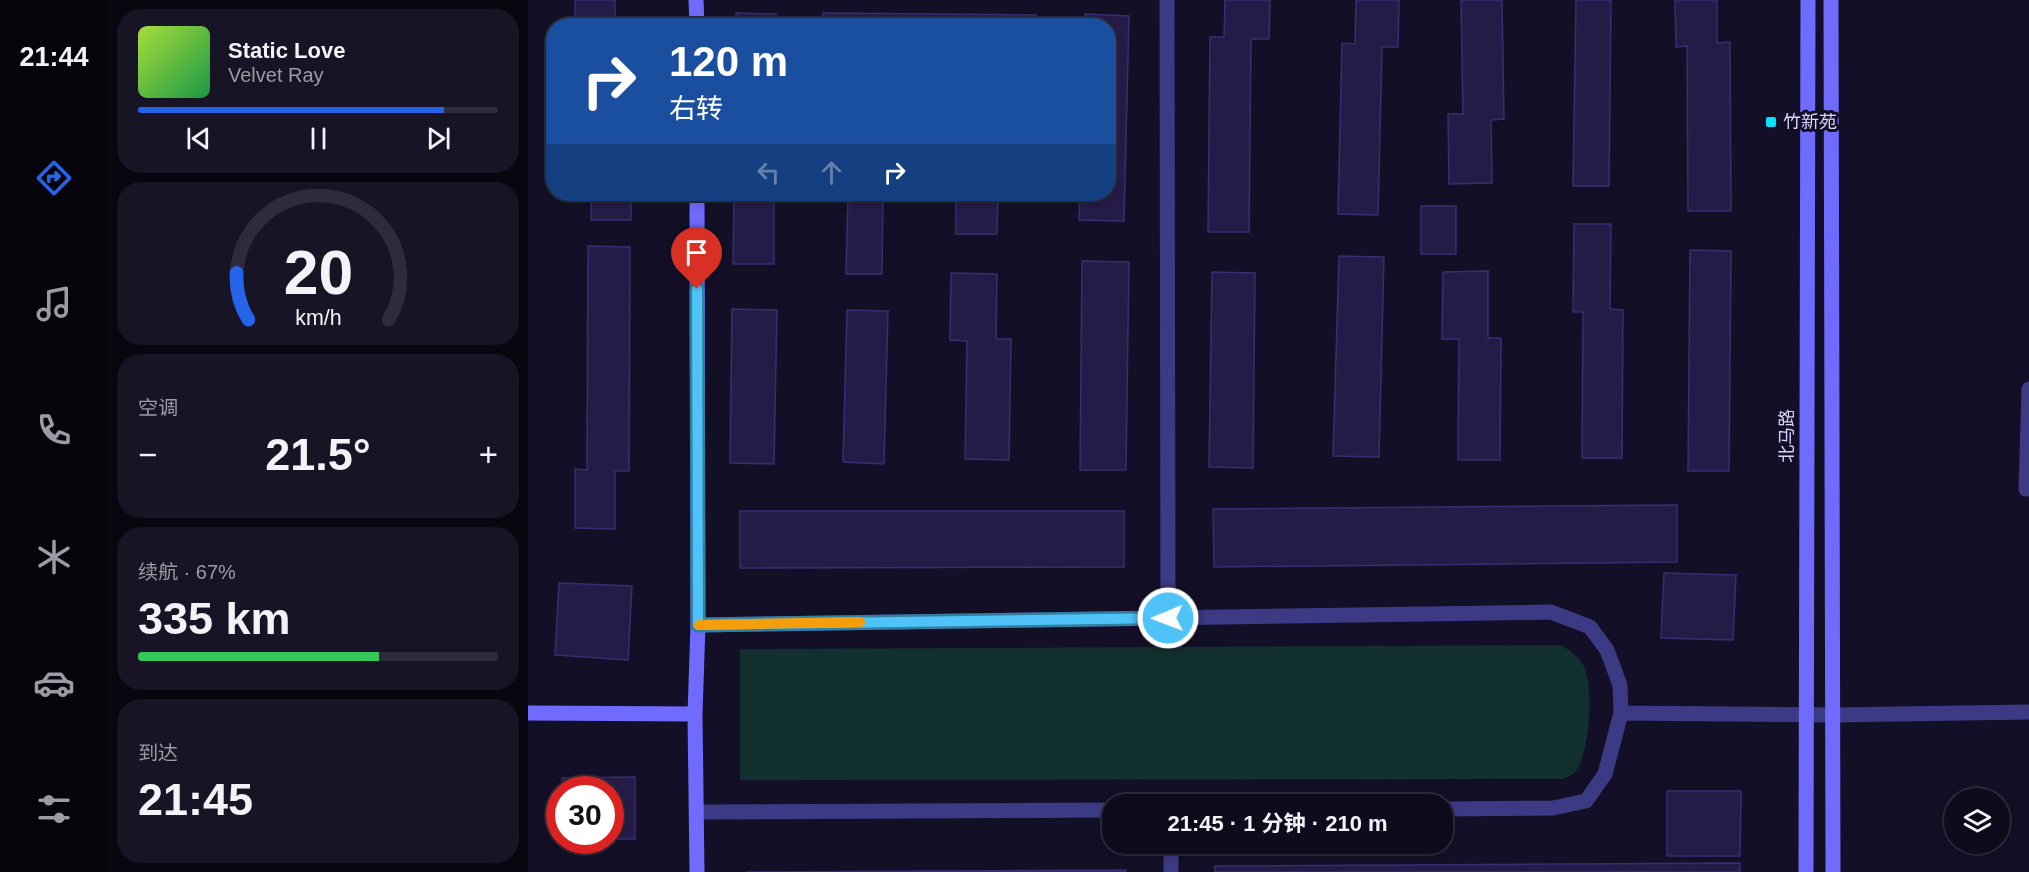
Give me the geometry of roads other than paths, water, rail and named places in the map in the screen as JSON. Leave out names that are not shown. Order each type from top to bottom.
[{"type":"main road","points":[[696,0],[696,18]]},
{"type":"main road","name":"北马路","points":[[1806,872],[1808,0]]},
{"type":"main road","points":[[1832,0],[1833,872]]},
{"type":"main road","points":[[697,201],[698,625],[695,714],[697,872]]},
{"type":"main road","points":[[528,713],[695,714]]},
{"type":"street","points":[[1167,0],[1168,618]]},
{"type":"street","points":[[2026,489],[2029,389]]},
{"type":"street","points":[[698,625],[1551,612],[1590,627],[1607,650],[1620,685],[1621,713],[1605,774],[1586,801],[1553,808],[1453,808]]},
{"type":"street","points":[[1621,713],[1833,715],[2029,712]]},
{"type":"street","points":[[697,812],[1102,810]]},
{"type":"street","points":[[1171,854],[1171,872]]},
{"type":"place","name":"竹新苑","points":[[1771,122]]}]
